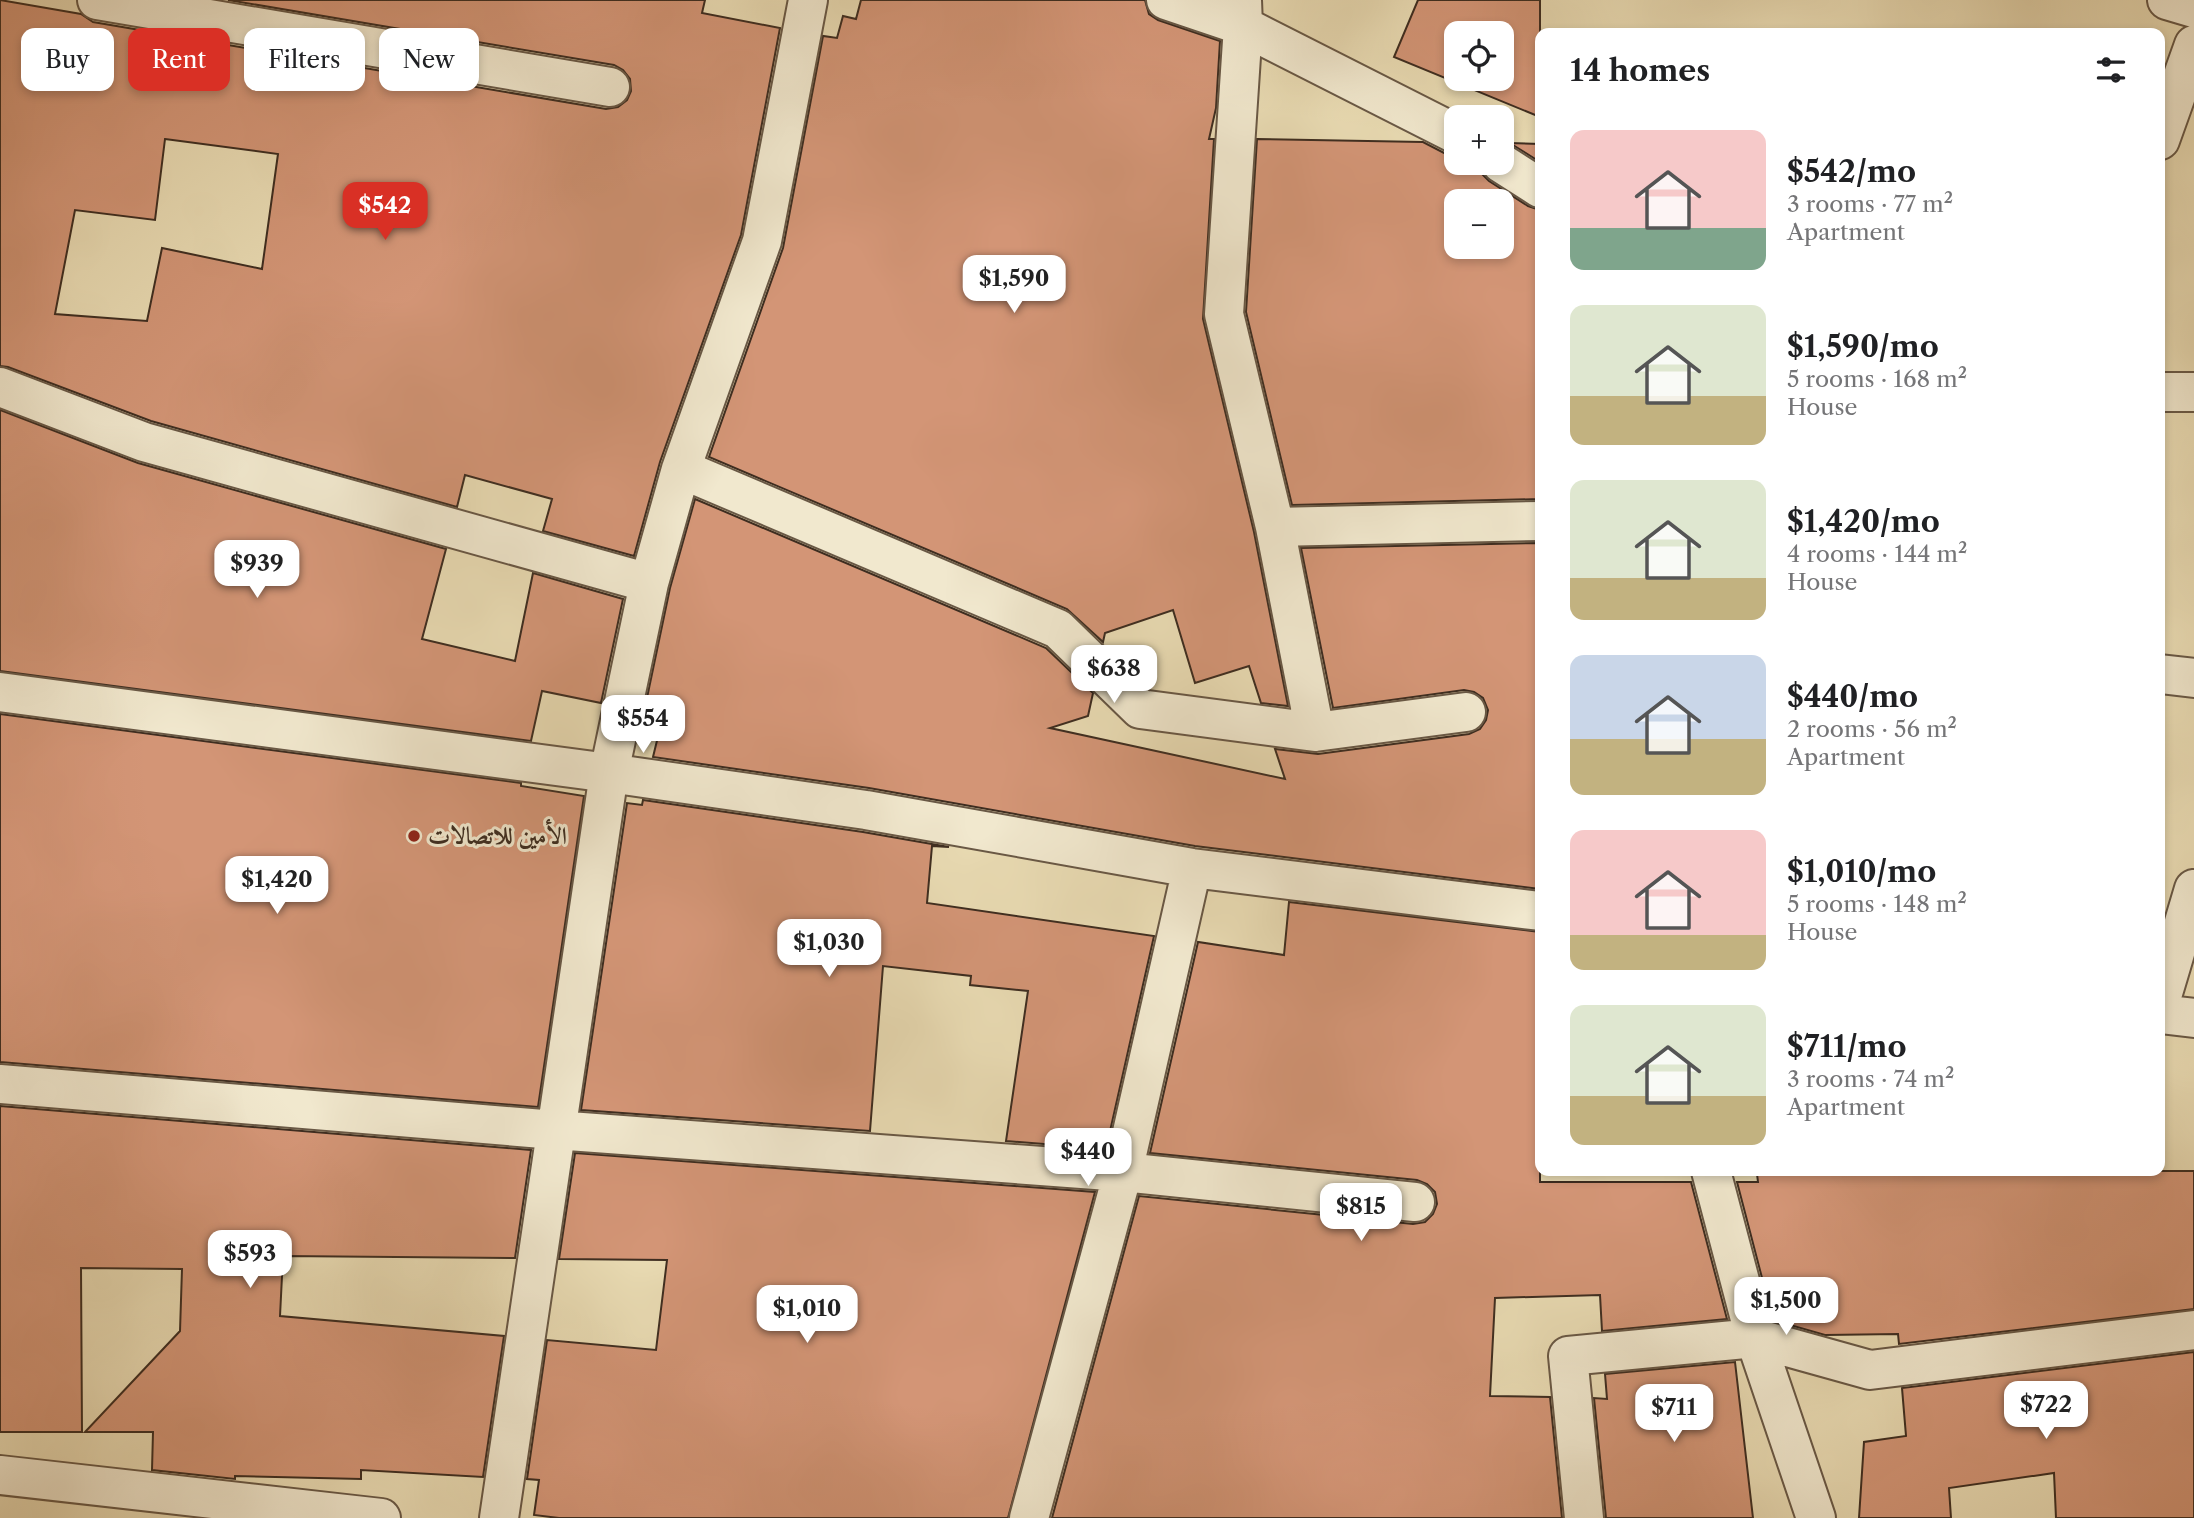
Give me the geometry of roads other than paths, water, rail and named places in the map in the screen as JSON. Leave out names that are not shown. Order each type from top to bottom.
[{"type":"street","points":[[97,0],[610,87]]},
{"type":"street","points":[[499,1518],[609,773],[649,583],[681,469],[762,241],[808,0]]},
{"type":"street","points":[[1166,0],[1242,13],[1444,127]]},
{"type":"street","points":[[2167,0],[2194,8]]},
{"type":"street","points":[[1242,13],[1224,314],[1275,527],[1315,732]]},
{"type":"street","points":[[2165,126],[2194,45]]},
{"type":"street","points":[[1514,171],[1535,185]]},
{"type":"street","points":[[0,387],[144,442],[649,583]]},
{"type":"street","points":[[2165,392],[2194,392]]},
{"type":"street","points":[[681,469],[1058,629],[1140,709],[1315,732],[1466,712]]},
{"type":"street","points":[[1275,527],[1535,521]]},
{"type":"street","points":[[2165,675],[2194,678]]},
{"type":"street","points":[[0,692],[866,810],[1192,868],[1535,910]]},
{"type":"street","points":[[1028,1518],[1123,1172],[1192,868]]},
{"type":"street","points":[[2165,986],[2194,889]]},
{"type":"street","points":[[2165,1015],[2194,1018]]},
{"type":"street","points":[[0,1084],[555,1130],[1123,1172],[1415,1202]]},
{"type":"street","points":[[1712,1176],[1755,1338],[1816,1518]]},
{"type":"street","points":[[1584,1518],[1568,1356],[1755,1338],[1870,1370],[2194,1330]]},
{"type":"street","points":[[0,1475],[381,1518]]},
{"type":"place","name":"الأمين للاتصالات","points":[[414,836]]}]
